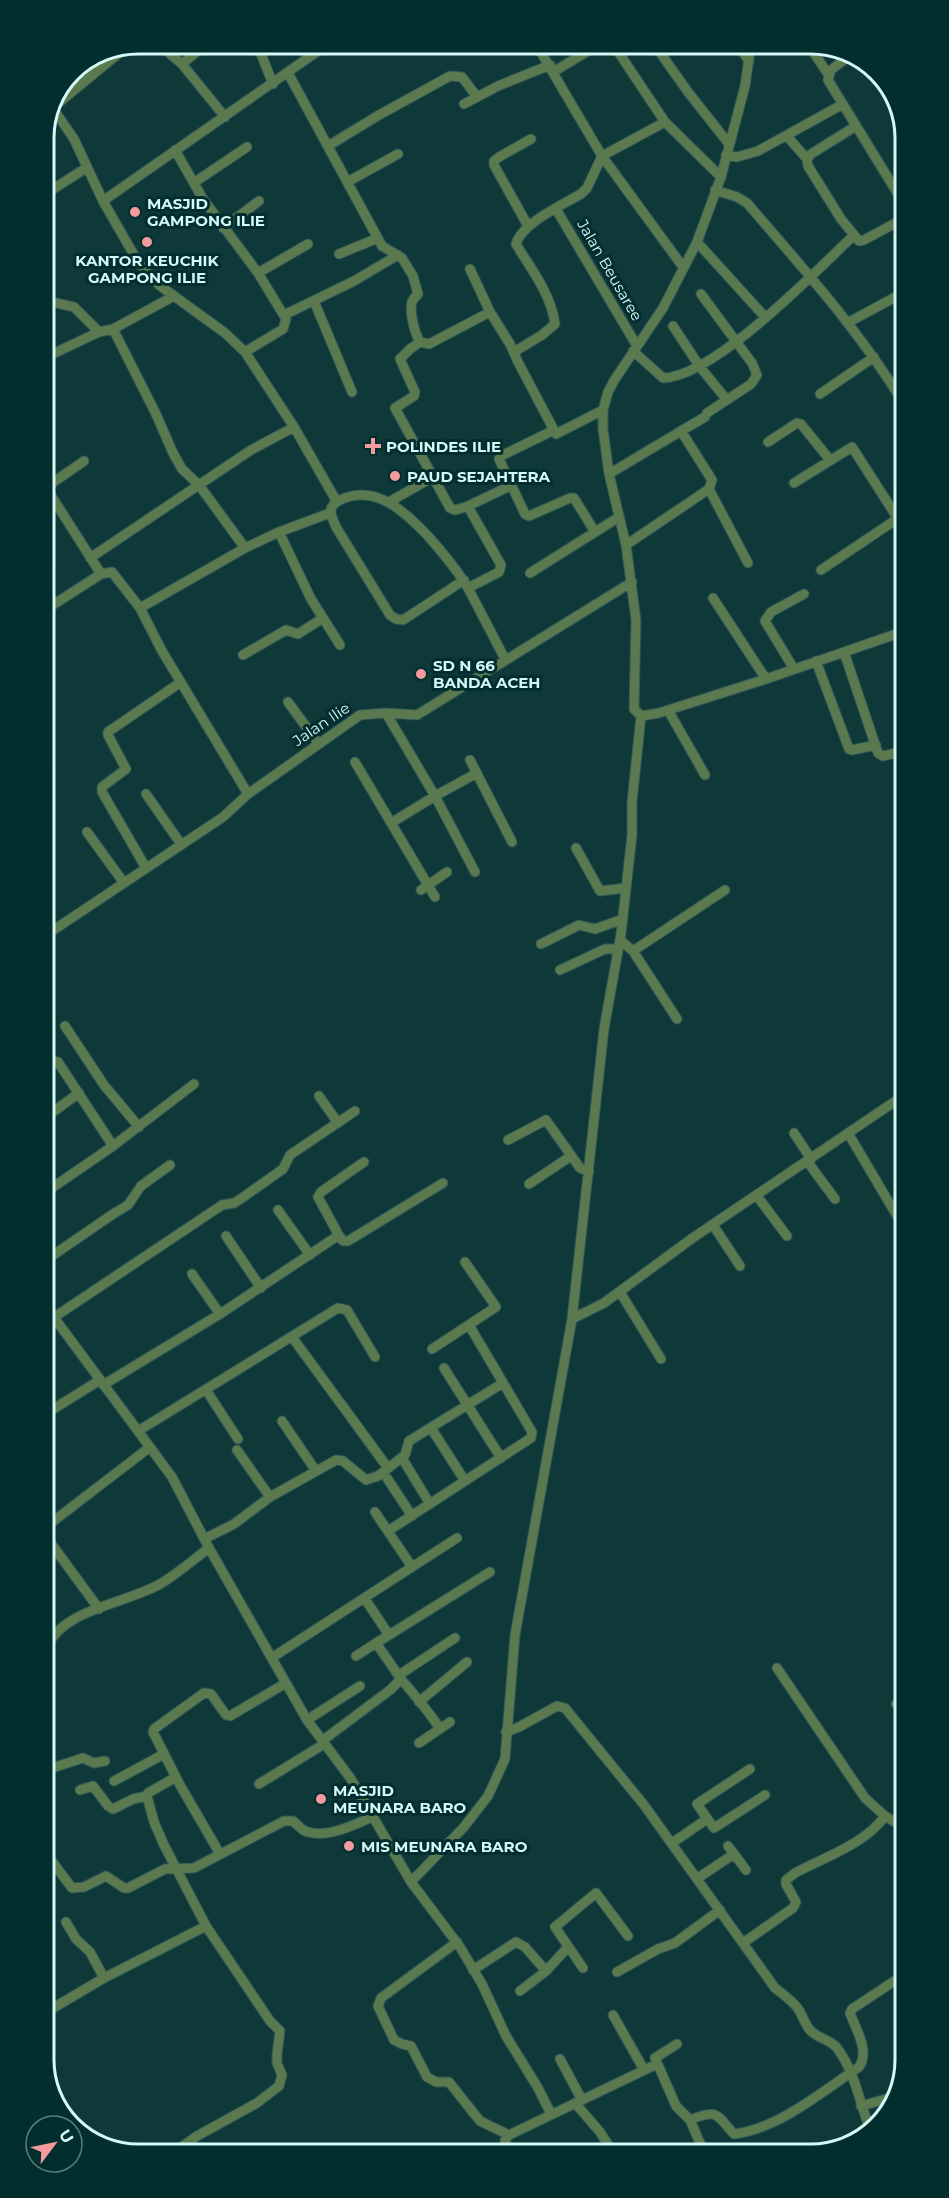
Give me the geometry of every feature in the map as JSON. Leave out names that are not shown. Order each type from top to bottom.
[{"type":"street","points":[[170,54],[182,64],[225,117]]},
{"type":"street","points":[[182,64],[194,54]]},
{"type":"street","points":[[261,54],[273,84]]},
{"type":"street","points":[[103,201],[314,54]]},
{"type":"street","points":[[542,54],[602,156],[683,267]]},
{"type":"street","points":[[464,104],[498,86],[551,69],[580,54]]},
{"type":"street","points":[[620,54],[665,122],[721,177]]},
{"type":"street","points":[[661,54],[729,144]]},
{"type":"street","points":[[743,54],[748,61]]},
{"type":"street","points":[[641,716],[633,705],[636,620],[632,582],[626,545],[609,474],[603,410],[608,392],[663,308],[697,242],[721,177],[745,86],[749,54]]},
{"type":"street","points":[[815,54],[828,74],[828,80],[895,189]]},
{"type":"street","points":[[64,98],[113,58]]},
{"type":"street","points":[[828,74],[844,60]]},
{"type":"street","points":[[288,73],[349,181],[378,238],[385,248],[402,258],[417,285],[418,294],[411,303],[420,342],[424,345],[429,344],[490,312]]},
{"type":"street","points":[[328,146],[450,76],[462,77],[477,97]]},
{"type":"street","points":[[726,155],[737,157],[748,155],[843,104]]},
{"type":"street","points":[[57,115],[74,139],[103,201],[138,262],[159,285],[225,333],[245,352],[294,427],[337,502]]},
{"type":"street","points":[[514,352],[555,324],[546,293],[516,244],[528,226],[581,194],[602,156],[665,122]]},
{"type":"street","points":[[807,159],[856,126]]},
{"type":"street","points":[[787,136],[807,159],[808,166],[853,236],[859,241],[895,223]]},
{"type":"street","points":[[528,226],[494,165],[494,161],[531,139]]},
{"type":"street","points":[[195,182],[247,147]]},
{"type":"street","points":[[175,150],[195,182],[202,199],[258,273],[284,315],[286,324],[283,329],[245,352]]},
{"type":"street","points":[[349,181],[399,154]]},
{"type":"street","points":[[54,189],[86,168]]},
{"type":"street","points":[[715,190],[747,203],[849,322],[895,390]]},
{"type":"street","points":[[223,228],[259,201]]},
{"type":"street","name":"Jalan Beusaree","points":[[556,209],[635,348],[663,378],[700,367]]},
{"type":"street","points":[[700,367],[765,317],[853,236]]},
{"type":"street","points":[[339,254],[378,238]]},
{"type":"street","points":[[697,242],[765,317]]},
{"type":"street","points":[[258,273],[308,244]]},
{"type":"street","points":[[284,315],[354,281],[398,255]]},
{"type":"street","points":[[470,269],[490,312],[506,335],[554,430],[560,434],[603,410]]},
{"type":"street","points":[[609,474],[706,415],[751,384],[758,375],[752,363],[701,294]]},
{"type":"street","points":[[54,353],[99,332],[113,329],[174,296]]},
{"type":"street","points":[[849,322],[895,297]]},
{"type":"street","points":[[314,301],[352,392]]},
{"type":"street","points":[[54,302],[74,307],[99,332]]},
{"type":"street","points":[[673,326],[700,367],[727,400]]},
{"type":"street","points":[[113,329],[156,414],[172,453],[245,548]]},
{"type":"street","points":[[420,342],[400,359],[415,392],[414,396],[395,408],[450,508],[455,510],[466,507],[512,485]]},
{"type":"street","points":[[820,394],[874,357]]},
{"type":"street","points":[[768,442],[796,423],[801,424],[830,460]]},
{"type":"street","points":[[90,558],[251,450],[294,427]]},
{"type":"street","points":[[554,430],[499,459],[525,514],[529,516],[574,498],[595,532]]},
{"type":"street","points":[[626,545],[709,489],[712,480],[681,431]]},
{"type":"street","points":[[794,483],[852,447],[895,516]]},
{"type":"street","points":[[54,481],[84,462]]},
{"type":"street","points":[[389,502],[433,477]]},
{"type":"street","points":[[709,489],[748,563]]},
{"type":"street","points":[[466,507],[470,510],[497,557],[501,568],[493,576],[466,584],[404,620],[390,615],[336,527],[330,513],[330,508],[337,502],[361,495],[380,498],[408,515],[449,559],[466,584],[505,658]]},
{"type":"street","points":[[54,501],[101,574]]},
{"type":"street","points":[[140,608],[245,548],[279,532],[330,513]]},
{"type":"street","points":[[530,573],[619,517]]},
{"type":"street","points":[[821,570],[895,524]]},
{"type":"street","points":[[279,532],[311,599],[340,645]]},
{"type":"street","points":[[54,604],[101,574],[112,572],[140,608],[248,794]]},
{"type":"street","name":"Jalan Ilie","points":[[54,930],[223,817],[248,794],[360,715],[386,713],[417,715],[505,658],[632,582]]},
{"type":"street","points":[[794,669],[765,621],[771,612],[804,594]]},
{"type":"street","points":[[712,598],[766,679]]},
{"type":"street","points":[[243,655],[286,630],[298,634],[322,618]]},
{"type":"street","points":[[641,716],[668,710],[766,679],[895,634]]},
{"type":"street","points":[[844,652],[880,755],[895,753]]},
{"type":"street","points":[[816,661],[849,749],[876,745]]},
{"type":"street","points":[[146,868],[102,792],[102,787],[126,769],[108,732],[181,682]]},
{"type":"street","points":[[288,702],[318,743]]},
{"type":"street","points":[[668,710],[705,775]]},
{"type":"street","points":[[386,713],[435,796],[475,872]]},
{"type":"street","points":[[409,1877],[464,1827],[488,1796],[505,1760],[515,1635],[572,1319],[604,1029],[623,919],[641,716]]},
{"type":"street","points":[[470,760],[512,842]]},
{"type":"street","points":[[355,762],[391,823],[424,887],[435,897]]},
{"type":"street","points":[[391,823],[477,774]]},
{"type":"street","points":[[146,794],[181,844]]},
{"type":"street","points":[[87,832],[124,883]]},
{"type":"street","points":[[576,848],[600,891],[626,888]]},
{"type":"street","points":[[424,887],[447,872]]},
{"type":"street","points":[[633,951],[725,890]]},
{"type":"street","points":[[541,944],[579,925],[595,929],[623,919]]},
{"type":"street","points":[[560,970],[619,945],[633,951],[678,1019]]},
{"type":"street","points":[[65,1026],[104,1085],[139,1127]]},
{"type":"street","points":[[54,1061],[57,1062],[79,1093],[113,1146]]},
{"type":"street","points":[[54,1182],[113,1146],[194,1084]]},
{"type":"street","points":[[54,1110],[79,1093]]},
{"type":"street","points":[[319,1096],[338,1123]]},
{"type":"street","points":[[572,1319],[604,1303],[713,1225],[895,1101]]},
{"type":"street","points":[[54,1316],[222,1205],[234,1203],[242,1198],[284,1169],[290,1155],[355,1111]]},
{"type":"street","points":[[508,1140],[546,1120],[580,1168],[589,1172]]},
{"type":"street","points":[[794,1133],[835,1199]]},
{"type":"street","points":[[848,1133],[895,1212]]},
{"type":"street","points":[[528,1184],[571,1156]]},
{"type":"street","points":[[364,1162],[321,1192],[318,1197],[344,1241],[348,1241],[442,1183]]},
{"type":"street","points":[[54,1255],[128,1205],[141,1186],[170,1165]]},
{"type":"street","points":[[757,1196],[787,1236]]},
{"type":"street","points":[[278,1210],[310,1255]]},
{"type":"street","points":[[713,1225],[740,1266]]},
{"type":"street","points":[[54,1409],[220,1314],[338,1234]]},
{"type":"street","points":[[226,1236],[261,1288]]},
{"type":"street","points":[[432,1349],[496,1307],[465,1262]]},
{"type":"street","points":[[192,1274],[220,1314]]},
{"type":"street","points":[[620,1292],[661,1359]]},
{"type":"street","points":[[138,1431],[338,1308],[345,1308],[375,1357]]},
{"type":"street","points":[[54,1324],[172,1477],[207,1544],[307,1720],[351,1779],[409,1877],[457,1942],[506,2036],[538,2088],[551,2115]]},
{"type":"street","points":[[388,1531],[531,1438],[532,1432],[469,1325]]},
{"type":"street","points":[[292,1337],[388,1473],[412,1516]]},
{"type":"street","points":[[444,1368],[501,1458]]},
{"type":"street","points":[[54,1635],[68,1623],[160,1583],[270,1497],[336,1460],[343,1461],[366,1480],[388,1473],[405,1455],[409,1440],[503,1383]]},
{"type":"street","points":[[206,1390],[238,1439]]},
{"type":"street","points":[[282,1421],[316,1471]]},
{"type":"street","points":[[431,1428],[465,1481]]},
{"type":"street","points":[[54,1521],[150,1447]]},
{"type":"street","points":[[237,1450],[270,1497]]},
{"type":"street","points":[[402,1458],[430,1504]]},
{"type":"street","points":[[375,1512],[412,1567]]},
{"type":"street","points":[[273,1657],[457,1538]]},
{"type":"street","points":[[54,1548],[99,1609]]},
{"type":"street","points":[[356,1656],[490,1572]]},
{"type":"street","points":[[365,1599],[389,1635]]},
{"type":"street","points":[[259,1784],[323,1743],[390,1690],[400,1677],[455,1638]]},
{"type":"street","points":[[376,1643],[419,1702],[426,1706],[440,1729]]},
{"type":"street","points":[[419,1702],[467,1662]]},
{"type":"street","points":[[777,1668],[865,1798],[895,1822]]},
{"type":"street","points":[[220,1854],[176,1778],[153,1732],[154,1729],[204,1693],[211,1694],[226,1716],[230,1716],[286,1683]]},
{"type":"street","points":[[307,1720],[360,1686]]},
{"type":"street","points":[[506,1732],[557,1706],[565,1708],[644,1805],[775,1988],[798,2010],[813,2034],[832,2042],[852,2071],[867,2122]]},
{"type":"street","points":[[419,1743],[450,1722]]},
{"type":"street","points":[[114,1781],[164,1754]]},
{"type":"street","points":[[54,1767],[83,1758],[94,1763],[105,1761]]},
{"type":"street","points":[[750,1769],[697,1804],[714,1828],[765,1794]]},
{"type":"street","points":[[80,1790],[93,1786],[111,1808],[147,1796],[151,1790],[176,1778]]},
{"type":"street","points":[[147,1796],[154,1822],[206,1926],[281,2034],[277,2054],[277,2063],[282,2075],[279,2086],[257,2103],[186,2144]]},
{"type":"street","points":[[54,1864],[72,1888],[77,1889],[106,1876],[124,1888],[128,1888],[165,1869],[194,1868],[284,1821],[293,1821],[303,1830],[317,1833],[354,1825],[374,1816]]},
{"type":"street","points":[[743,1943],[793,1908],[796,1902],[786,1880],[862,1838],[878,1826],[885,1816]]},
{"type":"street","points":[[672,1843],[707,1819]]},
{"type":"street","points":[[698,1878],[731,1850],[746,1870]]},
{"type":"street","points":[[583,1968],[555,1927],[594,1889],[627,1936]]},
{"type":"street","points":[[617,1972],[658,1949],[675,1943],[720,1910]]},
{"type":"street","points":[[66,1922],[76,1939],[90,1952],[104,1978]]},
{"type":"street","points":[[54,2007],[104,1978],[206,1926]]},
{"type":"street","points":[[457,1942],[381,1998],[378,2006],[394,2040],[411,2046],[428,2077],[436,2082],[449,2082],[480,2121],[509,2135]]},
{"type":"street","points":[[473,1970],[516,1942],[525,1947],[546,1971]]},
{"type":"street","points":[[520,1991],[546,1971],[568,1947]]},
{"type":"street","points":[[690,2121],[703,2115],[716,2115],[724,2120],[734,2134],[743,2133],[805,2105],[864,2060],[864,2050],[850,2013],[852,2008],[895,1980]]},
{"type":"street","points":[[613,2015],[644,2068]]},
{"type":"street","points":[[678,2044],[655,2058],[676,2106],[690,2121],[701,2144]]},
{"type":"street","points":[[560,2059],[578,2102],[608,2144]]},
{"type":"street","points":[[506,2144],[505,2140],[509,2135],[644,2068],[657,2064]]},
{"type":"street","points":[[861,2106],[885,2099]]},
{"type":"place","name":"MASJID GAMPONG ILIE","points":[[135,212]]},
{"type":"place","name":"KANTOR KEUCHIK GAMPONG ILIE","points":[[147,242]]},
{"type":"place","name":"POLINDES ILIE","points":[[373,446]]},
{"type":"place","name":"PAUD SEJAHTERA","points":[[395,476]]},
{"type":"place","name":"SD N 66 BANDA ACEH","points":[[421,674]]},
{"type":"place","name":"MASJID MEUNARA BARO","points":[[321,1799]]},
{"type":"place","name":"MIS MEUNARA BARO","points":[[349,1846]]}]
